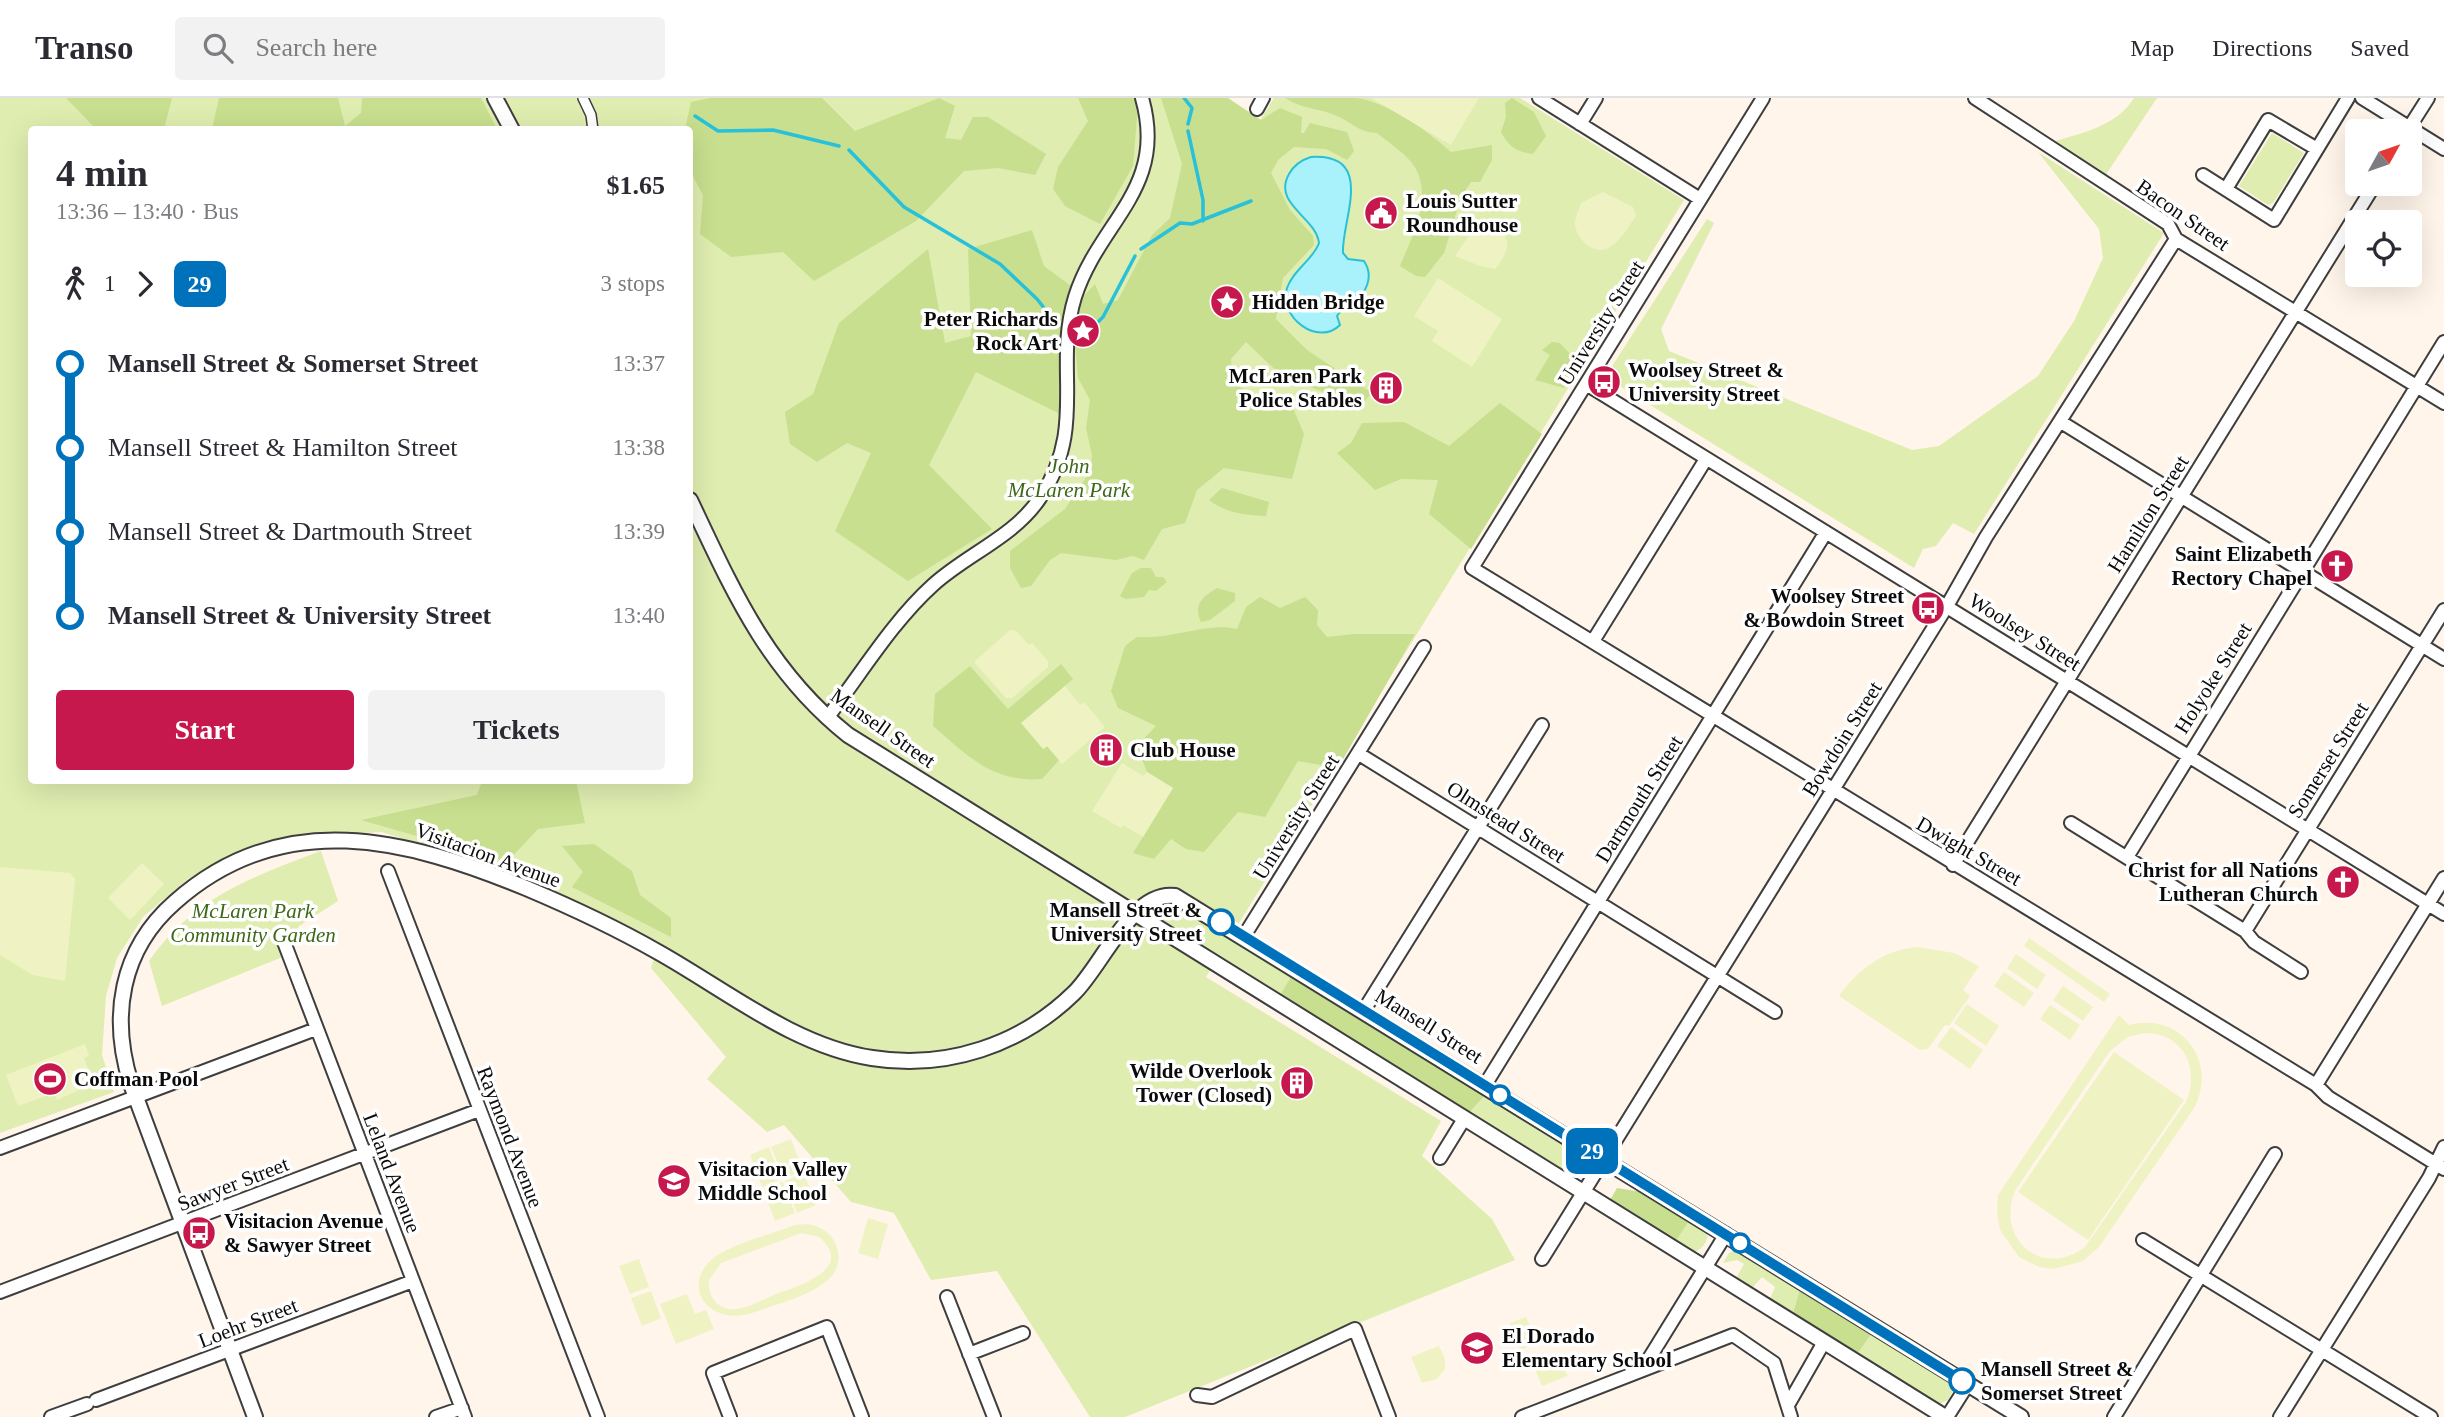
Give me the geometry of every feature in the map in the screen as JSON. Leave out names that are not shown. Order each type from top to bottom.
[{"type":"street","points":[[495,98],[510,126]]},
{"type":"street","points":[[583,98],[591,114],[592,126]]},
{"type":"street","points":[[827,718],[919,599],[960,564],[1016,526],[1048,485],[1066,432],[1068,331],[1076,296],[1132,198],[1145,166],[1149,134],[1142,98]]},
{"type":"street","points":[[1539,98],[1700,199]]},
{"type":"street","points":[[1580,124],[1596,98]]},
{"type":"street","name":"University Street","points":[[1472,568],[1763,98]]},
{"type":"street","name":"Bacon Street","points":[[1975,98],[2168,224],[2176,239],[2444,403]]},
{"type":"street","points":[[2203,175],[2274,220],[2348,98]]},
{"type":"street","points":[[2362,98],[2393,119]]},
{"type":"street","points":[[2414,119],[2428,98]]},
{"type":"street","points":[[2226,189],[2268,120],[2317,149]]},
{"type":"street","points":[[2422,137],[2444,149]]},
{"type":"street","name":"Hamilton Street","points":[[1953,865],[2368,196]]},
{"type":"street","name":"Bowdoin Street","points":[[1542,1259],[1833,792],[1986,537],[2176,239]]},
{"type":"street","name":"Holyoke Street","points":[[2127,857],[2444,342]]},
{"type":"street","name":"Woolsey Street","points":[[1586,384],[2444,914]]},
{"type":"street","points":[[2061,422],[2444,659]]},
{"type":"street","points":[[1592,642],[1706,459]]},
{"type":"street","name":"Mansell Street","points":[[693,506],[745,615],[779,667],[827,718],[868,749],[1134,911],[1946,1417]]},
{"type":"street","name":"Dartmouth Street","points":[[1485,1085],[1826,532]]},
{"type":"street","name":"Dwight Street","points":[[1472,568],[1833,792],[1953,865],[1969,871],[2316,1085],[2328,1097],[2440,1166]]},
{"type":"street","name":"Somerset Street","points":[[2245,931],[2444,610]]},
{"type":"street","name":"University Street","points":[[1244,936],[1424,647]]},
{"type":"street","points":[[1364,1010],[1542,725]]},
{"type":"street","name":"Olmstead Street","points":[[1359,754],[1775,1012]]},
{"type":"street","points":[[2071,823],[2245,931],[2253,942],[2301,972]]},
{"type":"street","name":"Visitacion Avenue","points":[[255,1417],[135,1097],[121,1047],[119,1010],[127,972],[143,939],[167,909],[210,876],[259,854],[293,845],[335,840],[375,841],[454,860],[533,891],[619,932],[813,1040],[853,1055],[891,1061],[965,1055],[1001,1043],[1033,1026],[1087,978],[1134,911]]},
{"type":"street","name":"Raymond Avenue","points":[[388,871],[598,1417]]},
{"type":"street","points":[[2316,1085],[2444,878]]},
{"type":"street","name":"Mansell Street","points":[[1134,911],[1158,896],[1175,895],[2021,1417]]},
{"type":"street","name":"Leland Avenue","points":[[284,942],[463,1412]]},
{"type":"street","points":[[0,1148],[316,1029]]},
{"type":"street","name":"Sawyer Street","points":[[0,1292],[480,1110]]},
{"type":"street","points":[[1440,1158],[1464,1119]]},
{"type":"street","points":[[2280,1417],[2440,1166],[2444,1147]]},
{"type":"street","points":[[2114,1417],[2275,1154]]},
{"type":"street","points":[[1642,1370],[1726,1234]]},
{"type":"street","points":[[2143,1240],[2431,1417]]},
{"type":"street","name":"Loehr Street","points":[[51,1417],[413,1281]]},
{"type":"street","points":[[947,1297],[994,1417]]},
{"type":"street","points":[[730,1417],[713,1373],[827,1327],[862,1417]]},
{"type":"street","points":[[1197,1395],[1212,1397],[1355,1329],[1389,1417]]},
{"type":"street","points":[[970,1354],[1023,1334]]},
{"type":"street","points":[[1522,1417],[1733,1335],[1774,1363],[1790,1411]]},
{"type":"street","points":[[1790,1411],[1824,1342]]},
{"type":"street","points":[[1946,1417],[1968,1384]]},
{"type":"street","points":[[436,1417],[463,1412]]},
{"type":"green space","name":"John McLaren Park","points":[[0,98],[1216,98],[1257,125],[1274,98],[1520,98],[1684,200],[1231,936],[1292,975],[1280,995],[1218,957],[1206,977],[1441,1121],[1422,1156],[1492,1219],[1515,1260],[1125,1417],[1090,1417],[997,1271],[931,1280],[894,1213],[851,1202],[784,1125],[767,1132],[707,1079],[726,1057],[651,968],[659,942],[520,876],[382,832],[284,837],[189,878],[143,917],[117,958],[106,996],[102,1055],[114,1092],[0,1133]]},
{"type":"green space","points":[[66,98],[172,98],[165,126],[93,126]]},
{"type":"green space","points":[[219,98],[338,98],[345,126],[213,126]]},
{"type":"green space","points":[[362,98],[481,98],[495,126],[345,126],[361,113]]},
{"type":"green space","points":[[710,98],[822,98],[855,131],[939,98],[955,106],[945,138],[961,140],[973,117],[988,117],[1046,154],[1035,175],[998,168],[964,171],[916,221],[814,281],[783,252],[731,257],[700,234],[703,195],[693,177],[693,126],[686,126],[691,102]]},
{"type":"green space","points":[[1078,98],[1134,98],[1138,105],[1133,166],[1100,224],[1065,206],[1053,189],[1058,167],[1088,121]]},
{"type":"green space","points":[[1161,98],[1228,98],[1261,120],[1280,108],[1302,117],[1301,133],[1304,133],[1310,123],[1347,132],[1354,151],[1347,160],[1326,149],[1294,147],[1278,160],[1271,173],[1290,210],[1313,236],[1314,245],[1283,278],[1276,319],[1307,350],[1372,393],[1361,405],[1284,378],[1246,342],[1231,359],[1232,383],[1262,399],[1292,406],[1304,434],[1292,479],[1224,468],[1197,490],[1185,523],[1162,529],[1144,560],[1133,556],[1116,560],[1061,553],[1050,560],[1031,586],[1021,588],[1010,568],[1010,551],[1065,509],[1091,470],[1092,455],[1086,428],[1090,400],[1078,378],[1074,329],[1081,299],[1095,284],[1103,304],[1118,300],[1152,235],[1170,218],[1182,164]]},
{"type":"green space","points":[[1285,98],[1357,98],[1395,112],[1451,152],[1492,145],[1492,160],[1480,182],[1471,182],[1461,197],[1444,253],[1425,277],[1416,276],[1400,266],[1417,222],[1422,199],[1419,176],[1412,163],[1377,133],[1365,131],[1337,116]]},
{"type":"green space","points":[[1371,98],[1479,98],[1451,145]]},
{"type":"green space","points":[[1512,98],[1534,112],[1546,136],[1533,154],[1514,148],[1501,132],[1506,117],[1505,103]]},
{"type":"green space","points":[[2134,98],[2157,98],[2105,176],[2055,141],[2109,121],[2119,115]]},
{"type":"green space","points":[[2272,133],[2304,153],[2273,203],[2268,205],[2239,186]]},
{"type":"green space","points":[[2038,152],[2164,233],[1974,534],[1953,523],[1936,546],[1923,549],[1914,568],[1605,377],[1707,219],[1714,223],[1661,329],[1669,351],[1912,450],[1939,446],[2038,376],[2074,321],[2103,258],[2099,229]]},
{"type":"green space","points":[[1603,192],[1633,207],[1636,216],[1615,243],[1601,250],[1586,244],[1578,235],[1575,224],[1581,203]]},
{"type":"green space","points":[[1487,223],[1502,232],[1507,243],[1505,255],[1495,269],[1455,256],[1477,224]]},
{"type":"green space","points":[[1032,230],[1044,266],[1071,286],[1060,338],[1062,415],[976,372],[929,465],[992,529],[908,581],[835,531],[871,453],[847,443],[817,462],[790,444],[785,412],[813,394],[839,323],[928,249],[945,343],[971,336],[968,249]]},
{"type":"green space","points":[[1438,278],[1502,319],[1472,367],[1432,341],[1438,331],[1414,316]]},
{"type":"green space","points":[[1552,342],[1560,343],[1570,354],[1573,378],[1564,388],[1535,380],[1550,355],[1542,350]]},
{"type":"green space","points":[[1500,403],[1542,434],[1471,549],[1429,514],[1438,480],[1401,479],[1375,490],[1337,453],[1351,443],[1362,423],[1404,422],[1449,446]]},
{"type":"green space","points":[[1222,488],[1269,502],[1266,516],[1236,513],[1209,500]]},
{"type":"green space","points":[[1141,568],[1151,568],[1156,577],[1163,577],[1167,582],[1156,591],[1149,590],[1144,597],[1126,599],[1120,596],[1132,573]]},
{"type":"green space","points":[[1217,588],[1235,593],[1235,601],[1210,620],[1201,622],[1198,611],[1200,602]]},
{"type":"green space","points":[[1260,597],[1280,608],[1305,597],[1318,610],[1317,625],[1327,637],[1415,634],[1338,768],[1298,761],[1265,817],[1238,812],[1204,852],[1186,849],[1171,839],[1154,859],[1133,853],[1173,788],[1147,772],[1137,746],[1156,726],[1118,708],[1111,691],[1125,646],[1137,637],[1225,627],[1237,629],[1246,607]]},
{"type":"green space","points":[[1010,630],[1015,630],[1029,645],[1032,643],[1048,661],[1048,667],[1012,698],[1006,698],[974,662]]},
{"type":"green space","points":[[1061,664],[1073,679],[1022,723],[1044,749],[1047,746],[1059,760],[1042,779],[1009,777],[995,772],[970,757],[933,726],[935,694],[970,666],[1008,709]]},
{"type":"green space","points":[[1065,686],[1080,705],[1084,702],[1105,727],[1062,764],[1047,746],[1043,749],[1021,723]]},
{"type":"green space","points":[[1122,763],[1143,776],[1147,772],[1173,788],[1143,837],[1092,811]]},
{"type":"green space","points":[[481,784],[577,784],[585,823],[538,829],[507,862],[361,820],[477,795]]},
{"type":"green space","points":[[594,844],[632,871],[640,895],[671,918],[671,937],[572,887],[583,872],[562,846]]},
{"type":"green space","name":"McLaren Park Community Garden","points":[[321,851],[338,901],[299,926],[285,956],[162,1006],[149,961],[166,939],[204,905],[225,892],[271,870]]},
{"type":"green space","points":[[142,863],[164,884],[130,920],[108,898]]},
{"type":"green space","points":[[0,867],[70,873],[75,879],[65,981],[33,975],[0,955]]},
{"type":"green space","points":[[2029,938],[2110,994],[2104,1002],[2024,946]]},
{"type":"green space","points":[[1918,947],[1954,953],[1979,966],[1963,990],[1970,996],[1949,1026],[1945,1025],[1928,1049],[1920,1050],[1839,996],[1855,977],[1873,962],[1894,952]]},
{"type":"green space","points":[[2016,954],[2046,975],[2037,989],[2007,968]]},
{"type":"green space","points":[[2004,972],[2034,993],[2024,1007],[1994,986]]},
{"type":"green space","points":[[1292,975],[1485,1095],[1469,1113],[1280,995]]},
{"type":"green space","points":[[2063,986],[2093,1007],[2083,1021],[2053,1000]]},
{"type":"green space","points":[[1967,1004],[1999,1026],[1986,1046],[1954,1023]]},
{"type":"green space","points":[[2050,1005],[2080,1025],[2070,1040],[2040,1019]]},
{"type":"green space","points":[[2119,1015],[2129,1025],[2148,1023],[2165,1026],[2179,1033],[2190,1044],[2198,1058],[2202,1074],[2201,1091],[2194,1108],[2099,1247],[2083,1261],[2054,1269],[2039,1267],[2019,1257],[2000,1230],[1998,1195]],"holes":[[[2145,1033],[2170,1039],[2185,1055],[2191,1077],[2186,1102],[2085,1247],[2068,1256],[2053,1259],[2038,1256],[2026,1248],[2011,1223],[2011,1207],[2016,1189],[2110,1051],[2128,1037]]]},
{"type":"green space","points":[[1951,1027],[1983,1050],[1970,1069],[1937,1046]]},
{"type":"green space","name":"Coffman Pool","points":[[85,1044],[89,1056],[84,1058],[94,1083],[57,1100],[54,1093],[18,1106],[6,1075]]},
{"type":"green space","points":[[2114,1052],[2184,1100],[2088,1240],[2018,1192]]},
{"type":"green space","points":[[1485,1095],[1587,1158],[1584,1170],[1575,1179],[1469,1113]]},
{"type":"green space","points":[[791,1139],[803,1171],[784,1178],[771,1147]]},
{"type":"green space","points":[[769,1147],[781,1179],[762,1187],[750,1155]]},
{"type":"green space","points":[[804,1173],[816,1205],[797,1213],[785,1181]]},
{"type":"green space","points":[[783,1182],[795,1213],[775,1221],[763,1189]]},
{"type":"green space","points":[[1617,1188],[1642,1192],[1689,1221],[1676,1241],[1610,1200]]},
{"type":"green space","points":[[868,1218],[888,1224],[878,1259],[858,1253]]},
{"type":"green space","points":[[1689,1221],[1708,1232],[1704,1244],[1695,1252],[1676,1241]]},
{"type":"green space","points":[[795,1225],[816,1226],[834,1240],[839,1260],[834,1272],[825,1282],[797,1297],[739,1316],[726,1315],[705,1303],[700,1294],[699,1283],[702,1272],[711,1260],[739,1245]],"holes":[[[801,1233],[819,1237],[829,1248],[831,1258],[827,1267],[809,1281],[741,1308],[729,1309],[713,1299],[709,1280],[721,1263]]]},
{"type":"green space","points":[[1736,1250],[1800,1289],[1793,1313],[1770,1299],[1775,1287],[1762,1277],[1752,1288],[1736,1278],[1744,1264],[1737,1260],[1723,1263],[1729,1253]]},
{"type":"green space","points":[[639,1259],[649,1287],[630,1294],[619,1266]]},
{"type":"green space","points":[[1800,1289],[1872,1333],[1858,1353],[1793,1313]]},
{"type":"green space","points":[[651,1291],[661,1318],[642,1326],[631,1298]]},
{"type":"green space","points":[[687,1294],[695,1314],[706,1310],[714,1329],[676,1344],[660,1304]]},
{"type":"green space","points":[[1526,1317],[1537,1343],[1520,1350],[1510,1323]]},
{"type":"green space","points":[[1872,1333],[1952,1383],[1953,1391],[1948,1400],[1939,1404],[1858,1353]]},
{"type":"green space","points":[[1439,1346],[1445,1359],[1445,1369],[1437,1379],[1422,1383],[1411,1357]]},
{"type":"green space","points":[[1544,1354],[1558,1358],[1568,1376],[1542,1386],[1531,1360]]},
{"type":"water","points":[[1311,157],[1331,159],[1344,166],[1350,177],[1351,192],[1343,253],[1348,259],[1364,261],[1369,274],[1367,286],[1352,309],[1343,308],[1337,316],[1340,325],[1321,333],[1302,326],[1288,309],[1286,299],[1290,282],[1319,243],[1311,225],[1290,202],[1285,185],[1289,174],[1298,163]]},
{"type":"waterway","points":[[1184,98],[1192,108],[1188,124]]},
{"type":"waterway","points":[[695,116],[718,131],[773,130],[839,146]]},
{"type":"waterway","points":[[1188,131],[1203,200],[1203,221]]},
{"type":"waterway","points":[[849,150],[904,207],[1000,264],[1037,299],[1056,323]]},
{"type":"waterway","points":[[1141,249],[1180,223],[1192,224],[1251,201]]},
{"type":"waterway","points":[[1094,326],[1103,317],[1135,256]]},
{"type":"waterway","points":[[1077,331],[1085,330]]},
{"type":"bus line","name":"29","points":[[1221,922],[1962,1381]]},
{"type":"place","name":"Louis Sutter Roundhouse","points":[[1381,213]]},
{"type":"place","name":"Hidden Bridge","points":[[1227,302]]},
{"type":"place","name":"Peter Richards Rock Art","points":[[1083,331]]},
{"type":"place","name":"Woolsey Street & University Street","points":[[1604,382]]},
{"type":"place","name":"McLaren Park Police Stables","points":[[1386,388]]},
{"type":"place","name":"Saint Elizabeth Rectory Chapel","points":[[2337,566]]},
{"type":"place","name":"Woolsey Street & Bowdoin Street","points":[[1928,608]]},
{"type":"place","name":"Club House","points":[[1106,750]]},
{"type":"place","name":"Christ for all Nations Lutheran Church","points":[[2343,882]]},
{"type":"place","name":"Mansell Street & University Street","points":[[1221,922]]},
{"type":"place","name":"Coffman Pool","points":[[50,1079]]},
{"type":"place","name":"Wilde Overlook Tower (Closed)","points":[[1297,1083]]},
{"type":"place","name":"Visitacion Valley Middle School","points":[[674,1181]]},
{"type":"place","name":"Visitacion Avenue & Sawyer Street","points":[[199,1233]]},
{"type":"place","name":"El Dorado Elementary School","points":[[1477,1348]]},
{"type":"place","name":"Mansell Street & Somerset Street","points":[[1962,1381]]}]
